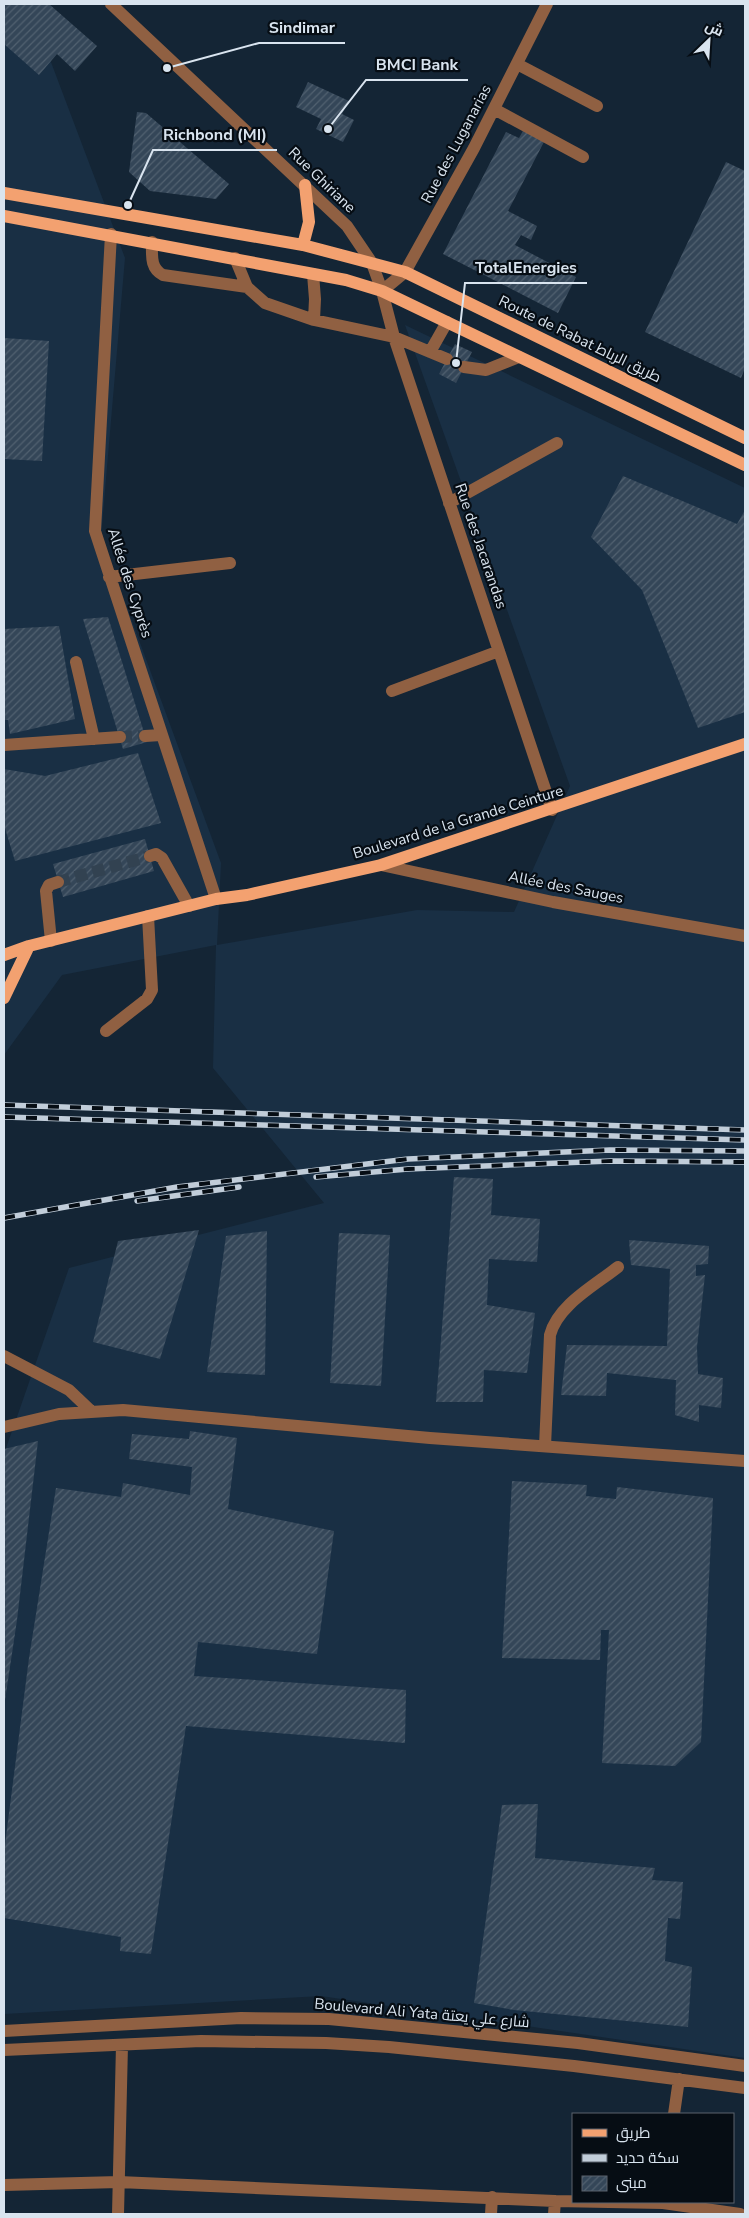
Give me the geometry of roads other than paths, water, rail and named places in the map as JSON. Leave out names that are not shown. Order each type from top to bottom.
[{"type":"main road","points":[[303,246],[309,222],[305,185]]},
{"type":"main road","name":"Route de Rabat طريق الرباط","points":[[4,193],[303,246],[372,262],[405,272],[745,438]]},
{"type":"main road","points":[[4,216],[235,258],[382,291],[745,465]]},
{"type":"main road","name":"Boulevard de la Grande Ceinture","points":[[4,955],[29,946],[216,899],[247,895],[381,865],[552,810],[745,744]]},
{"type":"main road","points":[[4,995],[29,946]]},
{"type":"street","name":"Rue Ghiriane","points":[[111,4],[347,226],[372,262],[382,291]]},
{"type":"street","name":"Rue des Luganarias","points":[[382,291],[405,272],[494,109],[547,4]]},
{"type":"street","points":[[517,64],[597,106]]},
{"type":"street","points":[[494,109],[583,157]]},
{"type":"street","name":"Allée des Cyprès","points":[[111,234],[94,521],[95,531],[216,899]]},
{"type":"street","points":[[152,242],[152,260],[156,271],[163,275],[247,287]]},
{"type":"street","points":[[235,258],[247,287],[265,303],[314,320],[394,337],[447,359]]},
{"type":"street","points":[[313,274],[314,320]]},
{"type":"street","name":"Rue des Jacarandas","points":[[382,291],[394,337],[552,810]]},
{"type":"street","points":[[430,352],[447,322]]},
{"type":"street","points":[[464,367],[486,370],[519,356]]},
{"type":"street","points":[[449,503],[557,444]]},
{"type":"street","points":[[109,577],[230,563]]},
{"type":"street","points":[[392,691],[499,651]]},
{"type":"street","points":[[76,662],[94,739]]},
{"type":"street","points":[[145,736],[162,735]]},
{"type":"street","points":[[4,745],[120,737]]},
{"type":"street","points":[[150,856],[156,854],[162,858],[188,906]]},
{"type":"street","name":"Allée des Sauges","points":[[381,865],[553,902],[745,936]]},
{"type":"street","points":[[51,941],[46,890],[49,885],[58,882]]},
{"type":"street","points":[[106,1031],[147,998],[152,990],[148,916]]},
{"type":"street","points":[[544,1446],[550,1335],[553,1324],[561,1312],[618,1267]]},
{"type":"street","points":[[4,1356],[69,1390],[90,1410]]},
{"type":"street","points":[[4,1427],[40,1418],[90,1410],[122,1410],[745,1461]]},
{"type":"street","name":"Boulevard Ali Yata شارع علي يعتة","points":[[4,2031],[241,2018],[328,2019],[578,2044],[745,2066]]},
{"type":"street","points":[[4,2050],[224,2040],[355,2045],[556,2064],[745,2088]]},
{"type":"street","points":[[118,2214],[122,2045]]},
{"type":"street","points":[[674,2113],[678,2079]]},
{"type":"street","points":[[4,2185],[119,2182],[492,2197],[554,2208],[663,2206],[740,2214]]},
{"type":"street","points":[[491,2214],[492,2197]]},
{"type":"tunnel","points":[[120,737],[145,736]]},
{"type":"tunnel","points":[[58,882],[150,856]]},
{"type":"railway","points":[[4,1105],[745,1130]]},
{"type":"railway","points":[[4,1117],[745,1140]]},
{"type":"railway","points":[[4,1218],[177,1187],[408,1159],[610,1150],[745,1151]]},
{"type":"railway","points":[[316,1177],[408,1169],[611,1161],[745,1162]]},
{"type":"railway","points":[[137,1201],[239,1187]]},
{"type":"place","name":"Sindimar","points":[[167,68]]},
{"type":"place","name":"BMCI Bank","points":[[328,129]]},
{"type":"place","name":"Richbond (MI)","points":[[128,205]]},
{"type":"place","name":"TotalEnergies","points":[[456,363]]}]
